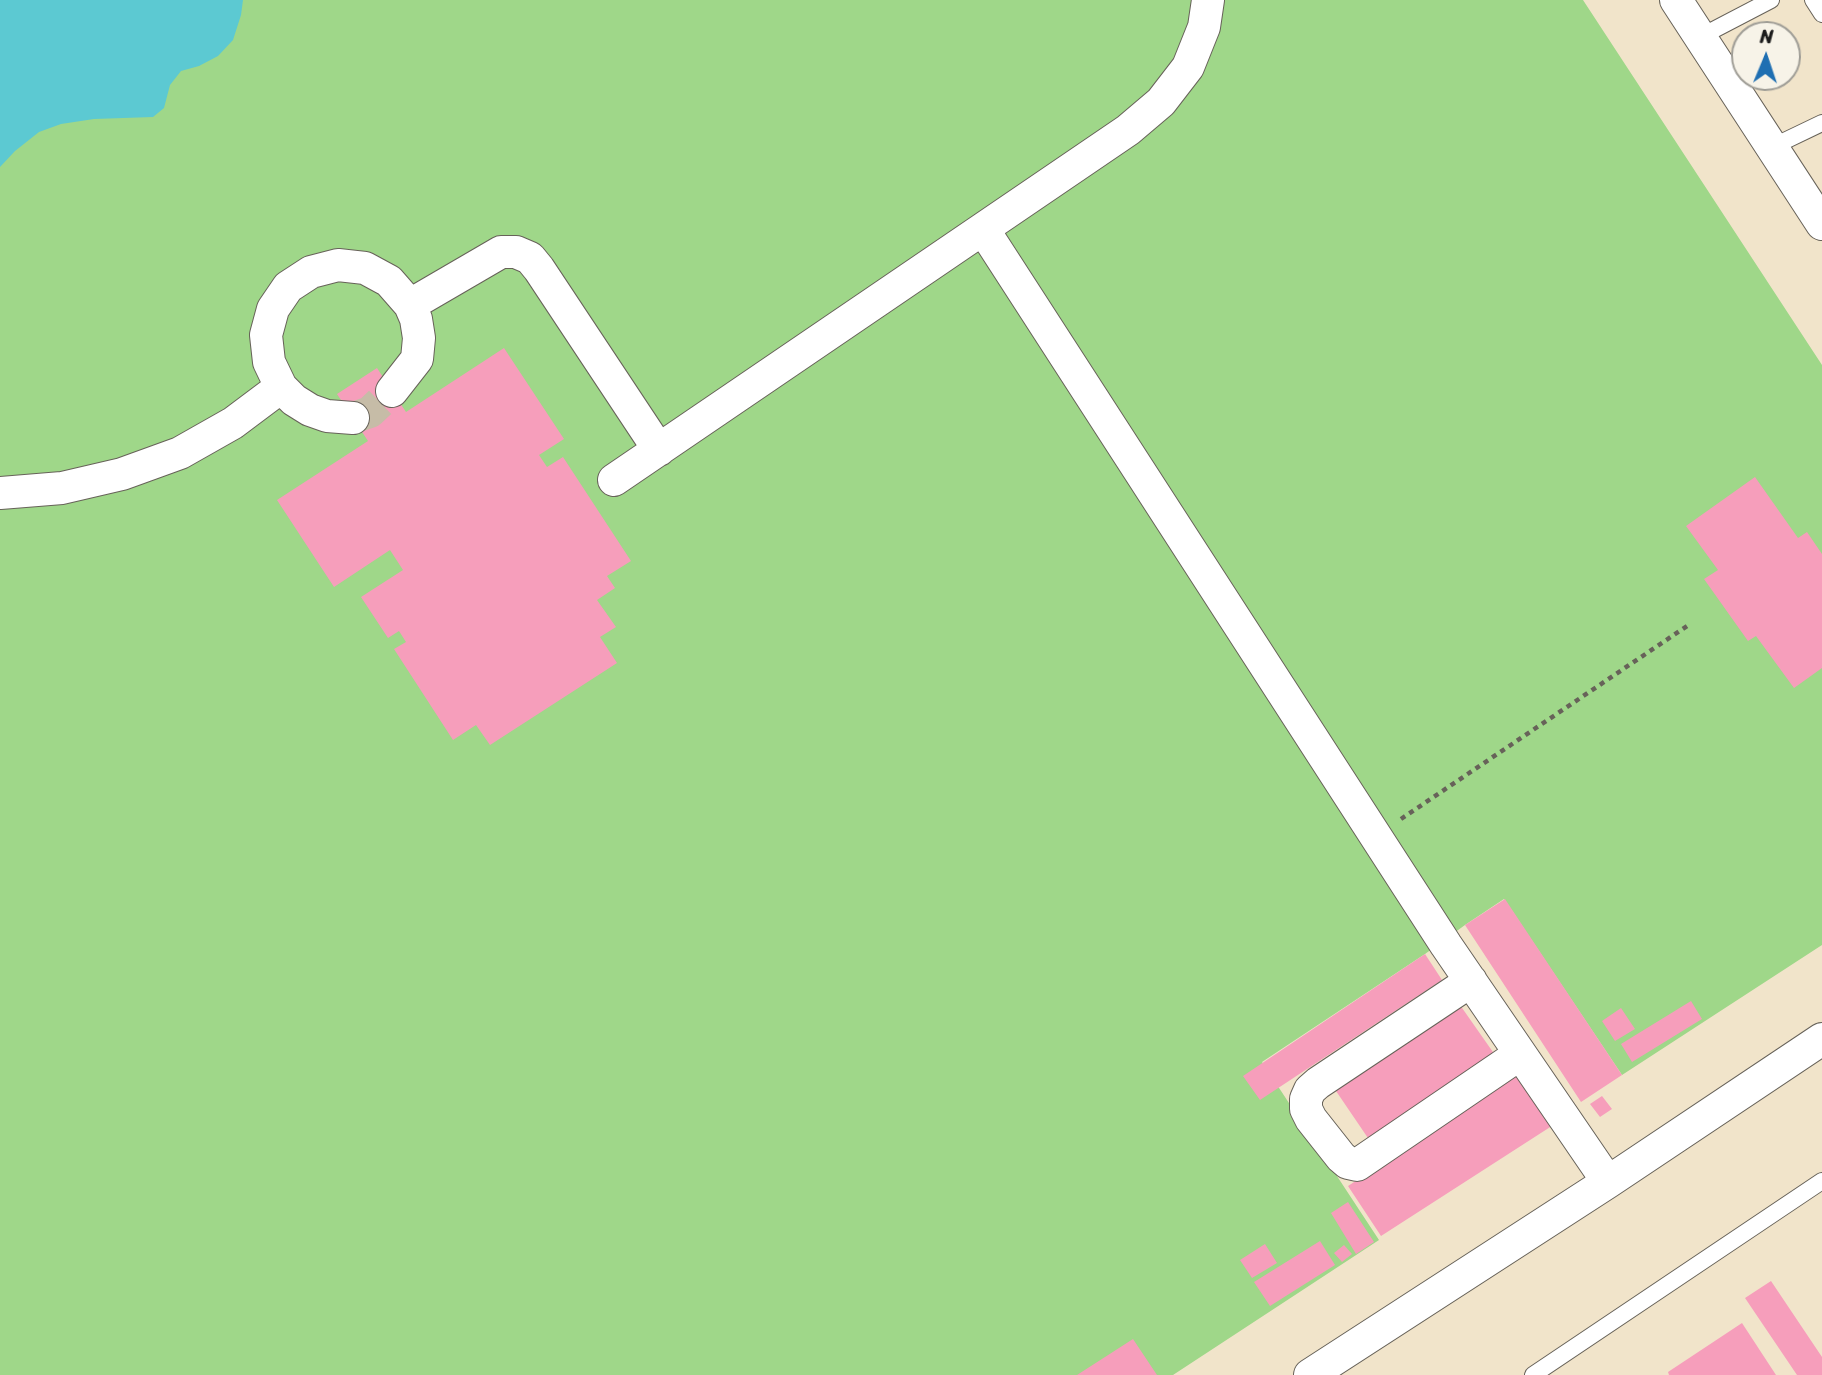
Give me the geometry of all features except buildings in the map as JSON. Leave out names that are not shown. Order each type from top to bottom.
[{"type":"street","points":[[614,480],[1128,130],[1161,102],[1188,67],[1204,27],[1208,0]]},
{"type":"street","points":[[1676,0],[1822,224]]},
{"type":"street","points":[[983,229],[1471,981],[1608,1182]]},
{"type":"street","points":[[410,305],[501,252],[516,252],[530,258],[659,450]]},
{"type":"street","points":[[353,418],[327,416],[310,410],[294,400],[281,387],[269,362],[266,335],[273,309],[288,286],[311,272],[338,265],[365,268],[389,281],[410,305],[416,319],[419,338],[417,359],[392,391]]},
{"type":"street","points":[[0,493],[62,488],[134,470],[180,453],[233,423],[281,387]]},
{"type":"street","points":[[1471,981],[1318,1083],[1310,1090],[1306,1099],[1311,1119],[1341,1157],[1348,1163],[1357,1165],[1520,1054]]},
{"type":"street","points":[[1310,1375],[1608,1182],[1822,1039]]},
{"type":"lane","points":[[1700,37],[1770,0]]},
{"type":"lane","points":[[1813,0],[1822,14]]},
{"type":"lane","points":[[1772,147],[1822,123]]},
{"type":"lane","points":[[1533,1375],[1822,1181]]},
{"type":"path","points":[[1376,836],[1690,624]]},
{"type":"green space","points":[[0,0],[1583,0],[1822,365],[1822,945],[1622,1075],[1504,899],[1262,1062],[1379,1240],[1173,1375],[0,1375]]},
{"type":"water","points":[[0,0],[243,0],[233,40],[218,56],[199,66],[181,71],[170,85],[164,108],[153,117],[94,119],[61,124],[39,132],[0,167]]},
{"type":"tunnel","points":[[353,418],[370,412],[392,391]]}]
